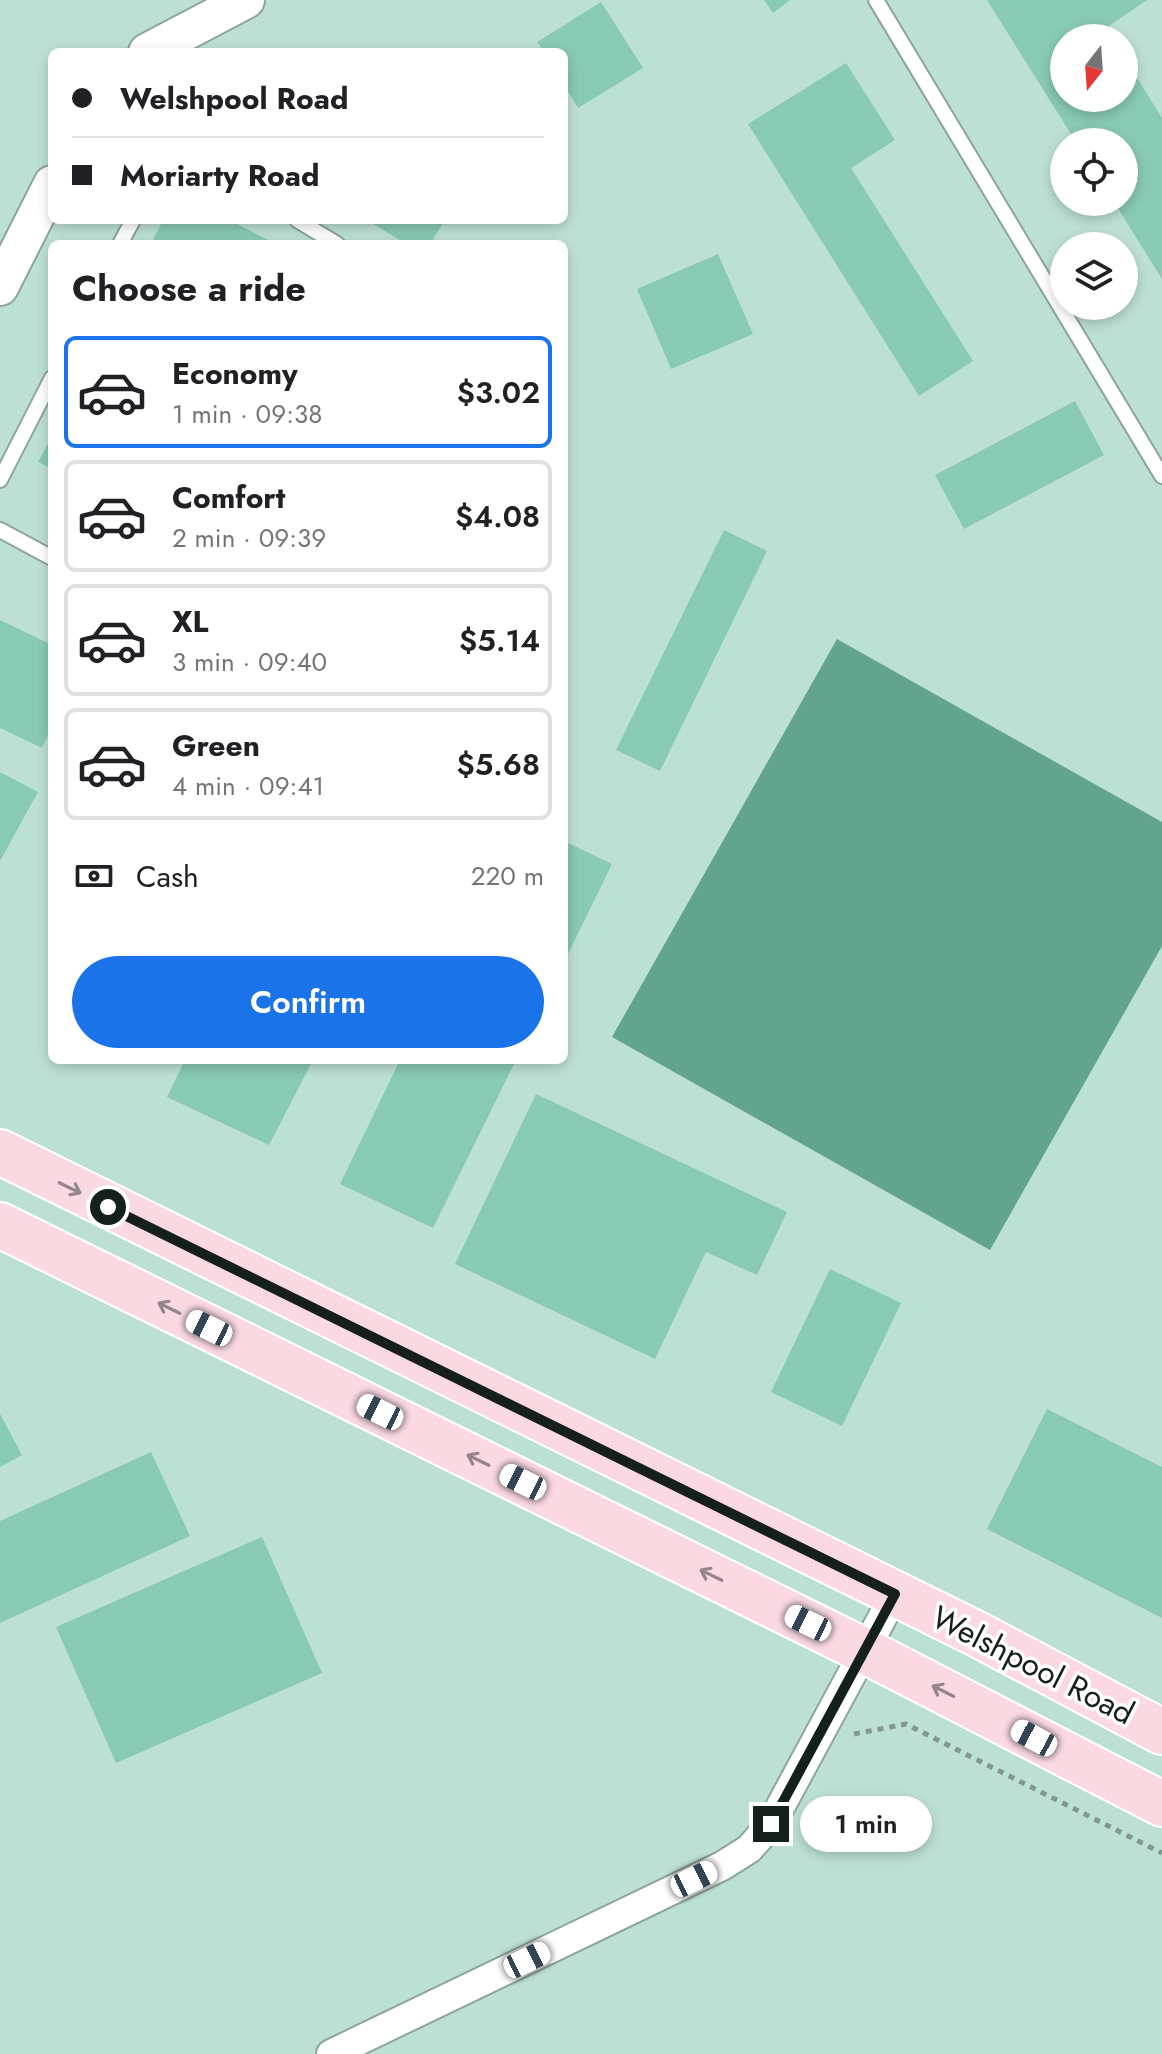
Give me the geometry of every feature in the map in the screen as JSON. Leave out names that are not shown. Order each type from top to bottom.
[{"type":"main road","name":"Welshpool Road","points":[[0,1152],[975,1633],[1162,1732]]},
{"type":"main road","name":"Welshpool Road","points":[[0,1225],[865,1651],[1162,1804]]},
{"type":"main road","points":[[975,1633],[968,1661],[977,1678],[994,1695],[1035,1724],[1062,1753]]},
{"type":"street","points":[[155,48],[246,0]]},
{"type":"street","points":[[0,287],[48,192]]},
{"type":"street","points":[[331,2054],[722,1866],[749,1849],[771,1824],[895,1594]]},
{"type":"lane","points":[[876,0],[1162,476]]},
{"type":"lane","points":[[0,480],[48,386]]},
{"type":"lane","points":[[0,530],[48,556]]},
{"type":"path","points":[[830,1716],[852,1734],[906,1724],[1162,1853]]},
{"type":"shaded area","points":[[0,0],[1162,0],[1162,2054],[0,2054]]},
{"type":"shaded area","points":[[837,639],[1162,822],[1162,946],[990,1250],[612,1037]]},
{"type":"building","points":[[764,0],[790,0],[773,13]]},
{"type":"building","points":[[987,0],[1147,0],[1112,24],[1050,24],[1050,101]]},
{"type":"building","points":[[601,2],[643,68],[578,108],[568,92],[568,48],[541,48],[537,42]]},
{"type":"building","points":[[846,63],[895,140],[851,168],[973,361],[919,396],[748,124]]},
{"type":"building","points":[[1138,79],[1162,118],[1162,279],[1138,240],[1138,232],[1133,232],[1123,216],[1138,216],[1138,128],[1067,128],[1057,112],[1138,112]]},
{"type":"building","points":[[161,224],[237,224],[268,240],[153,240]]},
{"type":"building","points":[[374,224],[442,224],[432,240],[400,240]]},
{"type":"building","points":[[718,254],[753,334],[671,369],[637,289]]},
{"type":"building","points":[[1075,401],[1104,455],[964,529],[935,475]]},
{"type":"building","points":[[48,443],[48,467],[38,462]]},
{"type":"building","points":[[724,530],[767,551],[660,771],[616,750]]},
{"type":"building","points":[[0,620],[48,643],[48,735],[42,748],[0,728]]},
{"type":"building","points":[[0,772],[38,792],[0,861]]},
{"type":"building","points":[[568,843],[612,864],[568,954]]},
{"type":"building","points":[[183,1064],[311,1064],[269,1145],[167,1097]]},
{"type":"building","points":[[398,1064],[514,1064],[433,1228],[340,1184]]},
{"type":"building","points":[[536,1094],[787,1212],[757,1275],[706,1252],[655,1359],[455,1264]]},
{"type":"building","points":[[830,1269],[901,1303],[842,1426],[771,1392]]},
{"type":"building","points":[[1047,1409],[1162,1467],[1162,1618],[987,1529]]},
{"type":"building","points":[[0,1414],[22,1455],[0,1467]]},
{"type":"building","points":[[151,1452],[190,1536],[0,1623],[0,1521]]},
{"type":"building","points":[[262,1537],[322,1673],[116,1763],[56,1627]]},
{"type":"route","points":[[108,1207],[895,1594],[771,1824]]}]
